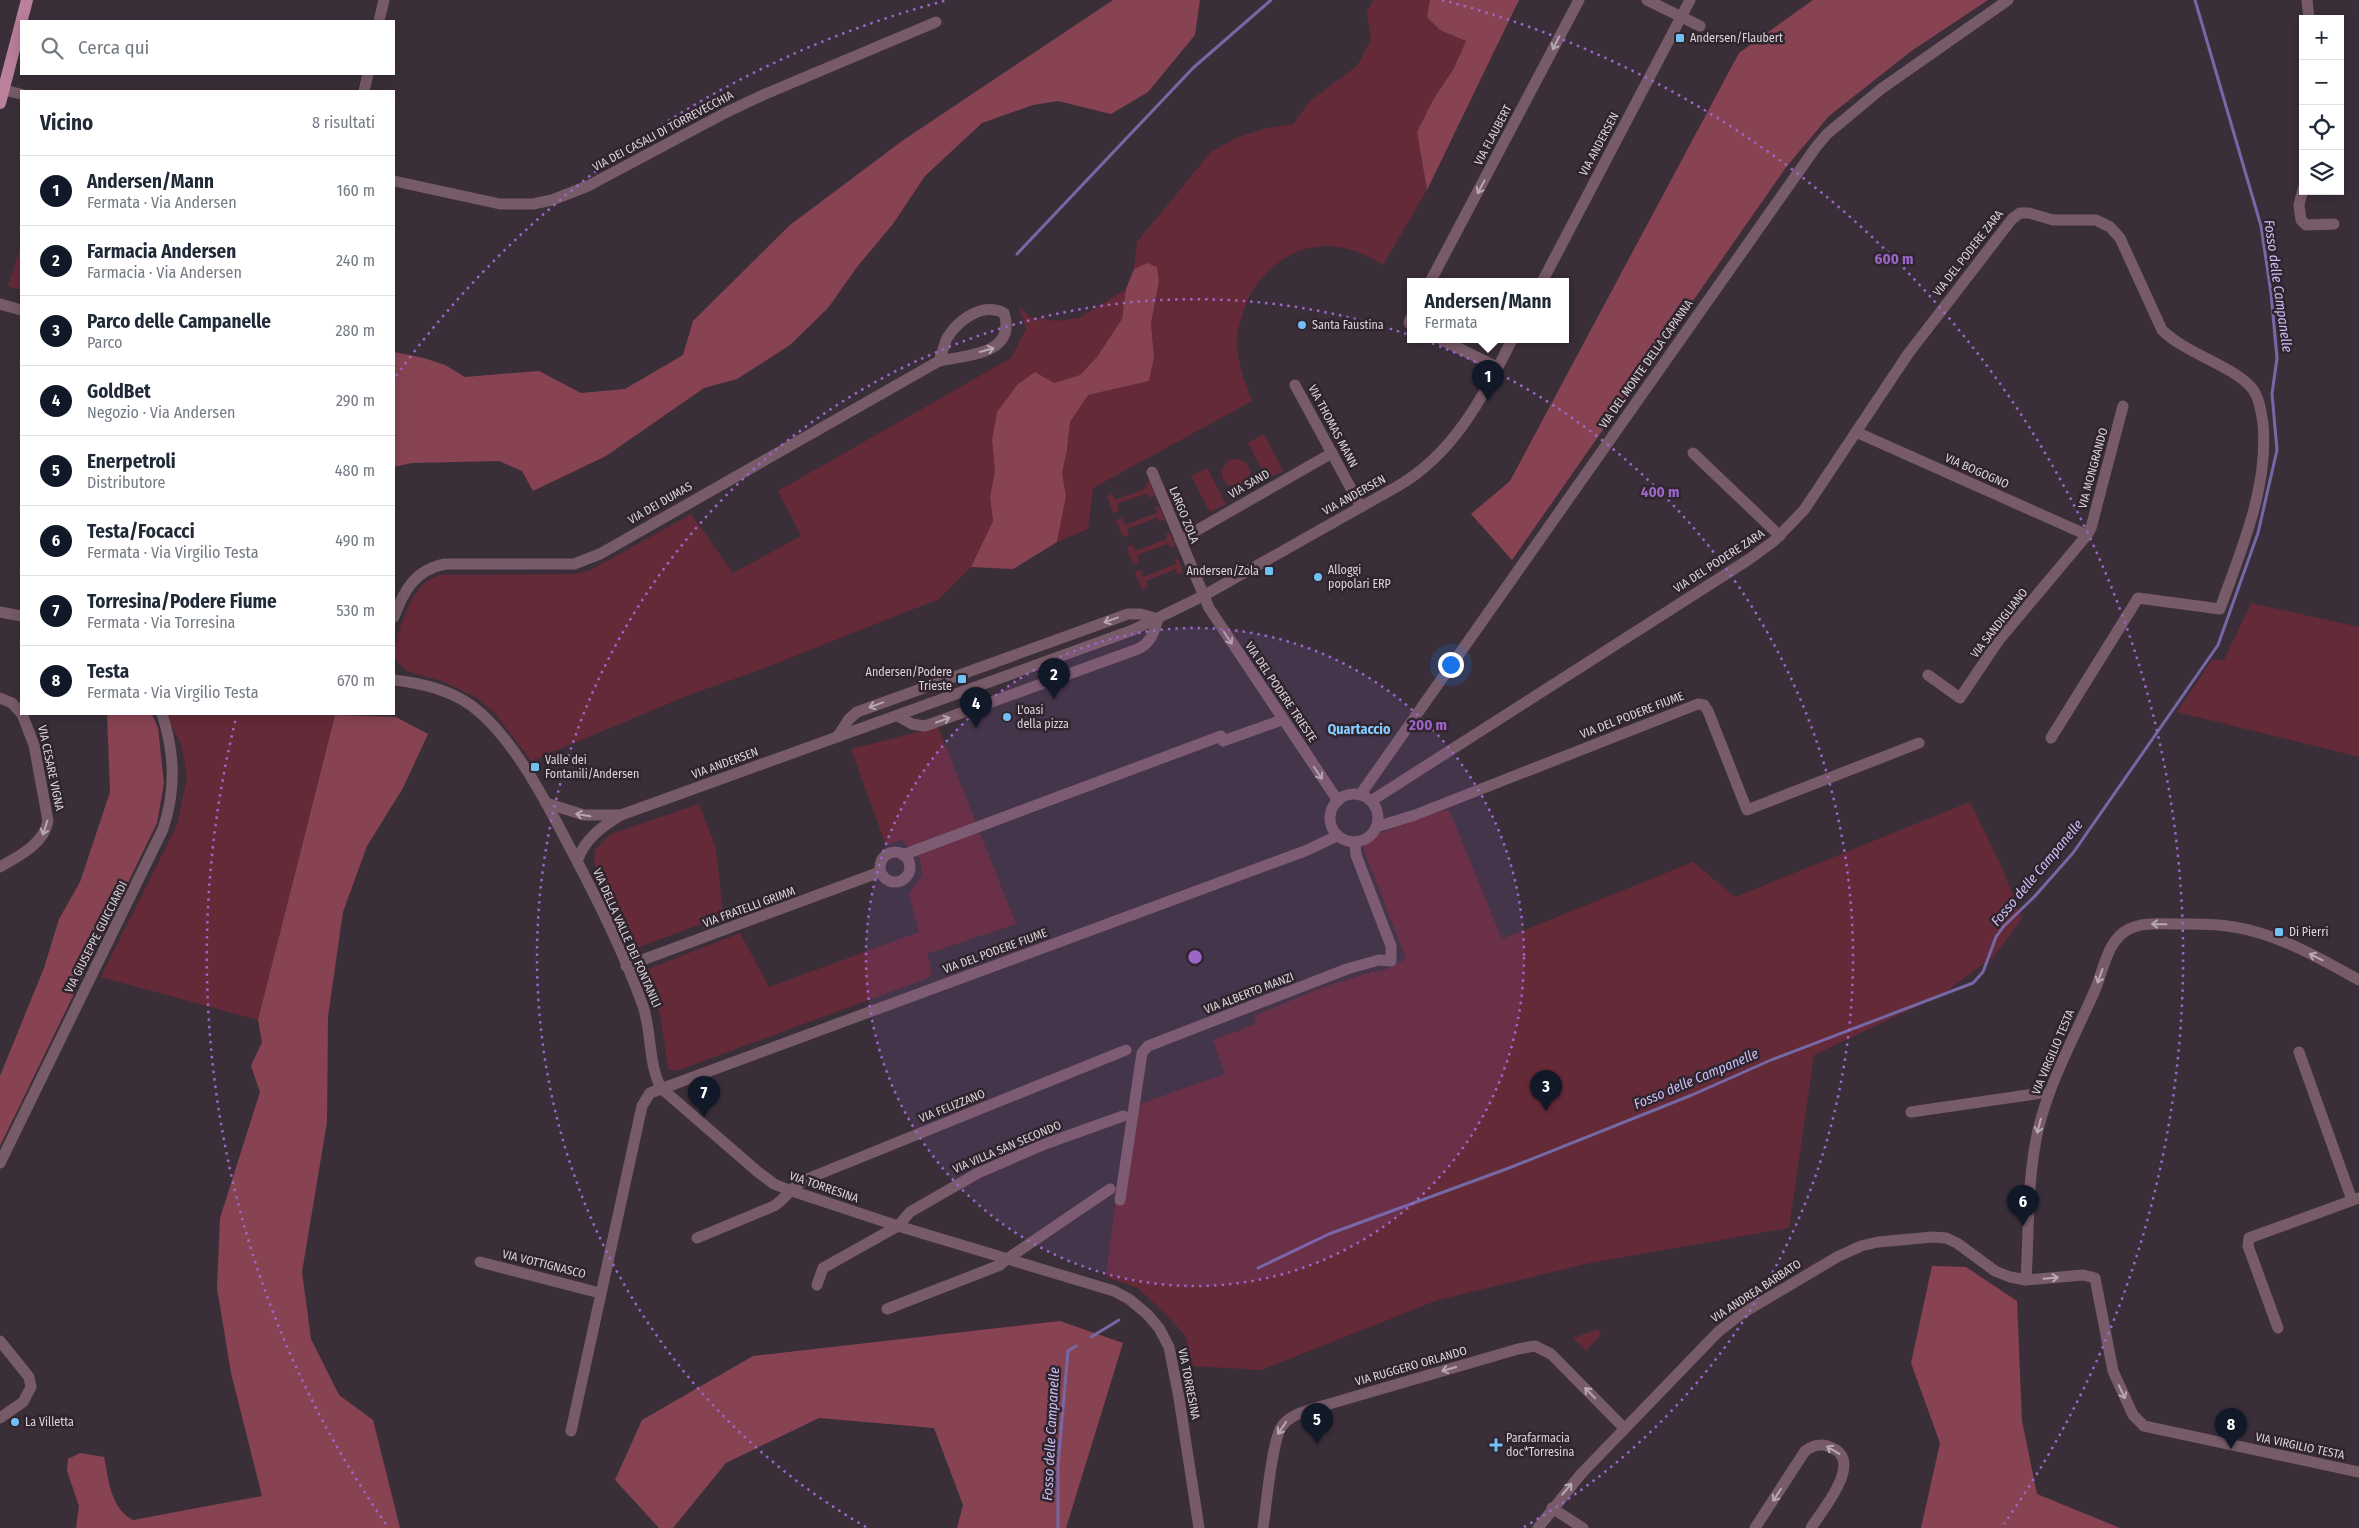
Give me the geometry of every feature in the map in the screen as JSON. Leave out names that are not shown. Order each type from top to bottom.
[{"type":"main road","points":[[20,20],[27,0]]},
{"type":"main road","points":[[2,97],[5,65],[20,21]]},
{"type":"street","points":[[379,20],[384,0]]},
{"type":"street","name":"VIA FLAUBERT","points":[[1432,278],[1579,0]]},
{"type":"street","points":[[1647,0],[1700,26]]},
{"type":"street","name":"VIA ANDERSEN","points":[[1544,278],[1690,0]]},
{"type":"street","name":"VIA DEL MONTE DELLA CAPANNA","points":[[1360,795],[1816,147],[1827,134],[1881,88],[2008,0]]},
{"type":"street","points":[[2307,0],[2309,15]]},
{"type":"street","name":"VIA DEI CASALI DI TORREVECCHIA","points":[[395,181],[500,204],[533,204],[552,200],[588,186],[725,113],[763,95],[936,22]]},
{"type":"street","points":[[364,90],[368,75]]},
{"type":"street","points":[[2,97],[20,94]]},
{"type":"street","points":[[2302,195],[2299,205],[2300,220],[2306,224],[2334,224]]},
{"type":"street","name":"VIA DEL PODERE ZARA","points":[[1371,801],[1748,560],[1780,536],[1804,510],[1908,354],[1952,295],[2012,219],[2020,214],[2029,213],[2053,220],[2096,220],[2110,227],[2120,238],[2162,330],[2175,341],[2231,373],[2252,388],[2261,409],[2265,456],[2248,529],[2220,610],[2138,598],[2051,738]]},
{"type":"street","points":[[0,304],[20,310]]},
{"type":"street","name":"VIA DEI DUMAS","points":[[395,615],[407,587],[423,572],[437,566],[445,564],[558,564],[583,562],[939,361],[997,347],[1003,339],[1008,326],[1004,313],[996,309],[976,311],[948,338],[939,361]]},
{"type":"street","points":[[1448,343],[1498,367]]},
{"type":"street","name":"VIA ANDERSEN","points":[[577,861],[583,848],[592,836],[621,815],[898,716],[1158,619],[1203,596],[1416,475],[1439,456],[1469,418],[1510,343]]},
{"type":"street","name":"VIA THOMAS MANN","points":[[1295,386],[1361,507]]},
{"type":"street","name":"VIA MONGRANDO","points":[[2087,535],[2091,528],[2123,406]]},
{"type":"street","name":"VIA BOGOGNO","points":[[1856,432],[2087,535]]},
{"type":"street","name":"VIA SAND","points":[[1180,540],[1332,453]]},
{"type":"street","points":[[1693,453],[1780,536]]},
{"type":"street","name":"LARGO ZOLA","points":[[1152,472],[1203,596]]},
{"type":"street","name":"VIA SANDIGLIANO","points":[[1928,675],[1960,698],[1999,640],[2087,535]]},
{"type":"street","name":"VIA DEL PODERE TRIESTE","points":[[1203,596],[1235,649],[1338,801]]},
{"type":"street","points":[[0,612],[20,616]]},
{"type":"street","points":[[838,736],[848,719],[857,712],[987,664],[1128,614],[1140,614],[1158,619],[1152,637],[1145,645],[1138,649],[924,726],[912,724],[898,716]]},
{"type":"street","name":"VIA DELLA VALLE DEI FONTANILI","points":[[395,680],[441,690],[455,696],[476,710],[501,736],[546,803],[577,861],[626,966],[646,1014],[654,1070],[660,1088]]},
{"type":"street","name":"VIA CESARE VIGNA","points":[[0,698],[12,703],[20,711]]},
{"type":"street","name":"VIA DEL PODERE FIUME","points":[[1376,827],[1415,814],[1698,704],[1704,705],[1708,711],[1747,810],[1919,743]]},
{"type":"street","name":"VIA CESARE VIGNA","points":[[0,867],[38,841],[45,832],[48,821],[34,745],[23,715]]},
{"type":"street","name":"VIA GIUSEPPE GUICCIARDI","points":[[0,1163],[163,829],[170,805],[173,773],[170,743],[162,715]]},
{"type":"street","points":[[903,855],[1221,736],[1224,741],[1279,722]]},
{"type":"street","points":[[1348,795],[1360,795],[1371,801],[1378,816],[1376,827],[1367,838],[1354,842],[1338,836],[1332,828],[1330,818],[1332,808],[1338,801],[1348,795]]},
{"type":"street","name":"VIA ANDERSEN","points":[[546,803],[584,816],[621,815]]},
{"type":"street","name":"VIA DEL PODERE FIUME","points":[[660,1088],[1306,851],[1338,836]]},
{"type":"street","name":"VIA ALBERTO MANZI","points":[[1120,1200],[1142,1053],[1148,1046],[1347,970],[1379,960],[1391,961],[1390,946],[1356,855],[1354,842]]},
{"type":"street","points":[[894,852],[903,855],[909,863],[909,873],[897,882],[892,882],[883,877],[880,872],[880,863],[885,856],[894,852]]},
{"type":"street","name":"VIA FRATELLI GRIMM","points":[[626,966],[880,872]]},
{"type":"street","name":"VIA VIRGILIO TESTA","points":[[2359,980],[2304,951],[2246,929],[2219,925],[2145,924],[2122,933],[2109,951],[2095,989],[2049,1092],[2038,1129],[2030,1181],[2026,1280],[2083,1275],[2095,1278],[2113,1371],[2130,1410],[2142,1425],[2153,1430],[2359,1472]]},
{"type":"street","name":"VIA FELIZZANO","points":[[697,1238],[774,1206],[782,1200],[796,1183],[1126,1050]]},
{"type":"street","points":[[2278,1328],[2248,1246],[2248,1239],[2356,1199],[2299,1052]]},
{"type":"street","points":[[571,1431],[642,1106],[648,1095],[660,1088]]},
{"type":"street","name":"VIA TORRESINA","points":[[660,1088],[764,1177],[790,1190],[898,1226],[1119,1293],[1143,1309],[1159,1328],[1169,1347],[1199,1528]]},
{"type":"street","points":[[1911,1112],[2049,1092]]},
{"type":"street","name":"VIA VILLA SAN SECONDO","points":[[817,1285],[822,1268],[898,1226],[910,1212],[978,1173],[1045,1144],[1123,1116]]},
{"type":"street","points":[[887,1309],[1000,1265],[1007,1258],[1110,1189]]},
{"type":"street","name":"VIA ANDREA BARBATO","points":[[1538,1528],[1552,1508],[1624,1428],[1728,1323],[1837,1257],[1861,1246],[1926,1237],[1946,1238],[1957,1242],[1996,1271],[2010,1277],[2026,1280]]},
{"type":"street","name":"VIA VOTTIGNASCO","points":[[480,1262],[600,1293]]},
{"type":"street","points":[[0,1341],[29,1377],[31,1387],[23,1402],[0,1418]]},
{"type":"street","name":"VIA RUGGERO ORLANDO","points":[[1263,1528],[1275,1442],[1280,1427],[1290,1418],[1320,1407],[1518,1349],[1535,1346],[1551,1354],[1624,1428]]},
{"type":"street","points":[[1755,1528],[1805,1451],[1815,1446],[1827,1446],[1842,1455],[1844,1474],[1811,1528]]},
{"type":"street","points":[[1552,1508],[1583,1528]]},
{"type":"shaded area","points":[[1113,0],[1200,0],[1195,35],[1148,92],[1111,114],[1058,101],[1033,105],[982,123],[925,176],[893,224],[857,267],[828,308],[790,345],[737,379],[704,388],[606,456],[533,491],[522,471],[499,461],[412,463],[395,467],[395,352],[424,358],[445,365],[465,377],[539,371],[581,393],[625,389],[683,355],[693,321],[790,225],[902,141]]},
{"type":"shaded area","points":[[1373,0],[1430,0],[1427,17],[1440,30],[1466,41],[1454,68],[1433,100],[1417,132],[1427,190],[1383,265],[1350,249],[1322,246],[1292,254],[1278,262],[1256,285],[1248,298],[1238,329],[1237,346],[1239,362],[1252,401],[1093,488],[1088,529],[1057,542],[1066,496],[1062,473],[1070,422],[1088,395],[1149,381],[1154,358],[1151,323],[1159,281],[1147,263],[1134,269],[1137,242],[1211,152],[1236,138],[1263,129],[1293,124],[1310,101],[1357,66],[1371,40],[1367,12]]},
{"type":"shaded area","points":[[1430,0],[1519,0],[1427,190],[1417,132],[1433,100],[1454,68],[1466,41],[1440,30],[1427,17]]},
{"type":"shaded area","points":[[1813,0],[1988,0],[1910,52],[1829,116],[1787,166],[1512,560],[1471,514],[1510,481],[1739,53]]},
{"type":"shaded area","points":[[20,248],[20,290],[8,286]]},
{"type":"shaded area","points":[[1147,263],[1157,267],[1159,281],[1151,323],[1154,358],[1149,381],[1088,395],[1070,422],[1062,473],[1066,496],[1057,542],[1013,569],[971,567],[993,521],[990,497],[995,471],[992,440],[997,412],[1018,384],[1035,372],[1054,383],[1080,375],[1097,357],[1122,319],[1126,289],[1134,269]]},
{"type":"shaded area","points":[[1126,289],[1122,319],[1097,357],[1080,375],[1054,383],[992,440],[995,471],[990,497],[993,521],[971,567],[939,599],[762,669],[689,695],[531,761],[495,713],[477,698],[442,681],[406,671],[395,659],[395,649],[403,618],[413,597],[425,582],[440,575],[574,574],[591,570],[691,514],[733,573],[801,536],[778,491],[1011,358],[1026,329],[1019,307],[1030,317],[1056,321],[1079,318]]},
{"type":"shaded area","points":[[1264,434],[1283,471],[1267,479],[1248,443]]},
{"type":"shaded area","points":[[1236,459],[1246,463],[1250,473],[1246,483],[1236,487],[1226,483],[1222,473],[1226,463]]},
{"type":"shaded area","points":[[1207,468],[1226,504],[1210,512],[1191,476]]},
{"type":"shaded area","points":[[1150,482],[1155,495],[1150,498],[1147,493],[1117,504],[1119,511],[1113,513],[1107,496],[1112,494],[1115,500],[1147,488],[1146,483]]},
{"type":"shaded area","points":[[1159,506],[1165,520],[1159,522],[1157,517],[1127,529],[1129,535],[1123,537],[1116,520],[1122,518],[1125,525],[1157,513],[1155,507]]},
{"type":"shaded area","points":[[1170,533],[1175,546],[1170,548],[1168,544],[1137,555],[1139,562],[1133,564],[1127,547],[1132,545],[1135,551],[1167,539],[1166,534]]},
{"type":"shaded area","points":[[1178,558],[1183,572],[1178,574],[1176,569],[1146,581],[1148,587],[1142,589],[1135,572],[1141,570],[1143,577],[1176,564],[1174,559]]},
{"type":"shaded area","points":[[2251,603],[2359,627],[2359,757],[2177,712],[2212,660],[2224,660]]},
{"type":"shaded area","points":[[107,715],[152,715],[158,728],[164,783],[157,823],[0,1146],[0,1076],[44,968],[59,919],[80,882],[110,792]]},
{"type":"shaded area","points":[[166,715],[335,715],[258,1020],[101,977],[177,825],[187,778],[182,746]]},
{"type":"shaded area","points":[[335,715],[396,717],[428,734],[403,788],[367,846],[343,912],[328,1016],[327,1122],[302,1272],[311,1339],[339,1395],[373,1420],[400,1528],[76,1528],[79,1506],[67,1471],[68,1459],[80,1453],[104,1457],[109,1484],[115,1501],[125,1515],[133,1520],[262,1496],[231,1373],[217,1288],[220,1218],[260,1092],[251,1066],[262,1042],[258,1020]]},
{"type":"shaded area","points":[[938,727],[1016,924],[927,954],[932,971],[928,978],[676,1071],[668,1069],[660,1013],[644,973],[646,970],[740,933],[769,987],[919,932],[909,894],[922,876],[920,859],[901,840],[886,845],[851,749]]},
{"type":"shaded area","points":[[1970,802],[2000,863],[2022,918],[1994,956],[1943,994],[1814,1055],[1789,1228],[1590,1263],[1438,1300],[1261,1370],[1193,1366],[1185,1335],[1165,1314],[1138,1288],[1106,1277],[1128,1108],[1225,1074],[1213,1040],[1238,1031],[1240,1033],[1241,1029],[1256,1024],[1254,1016],[1321,988],[1372,972],[1382,971],[1406,959],[1363,847],[1378,834],[1437,811],[1449,810],[1502,939],[1693,862],[1735,897]]},
{"type":"shaded area","points":[[699,804],[716,848],[723,916],[636,948],[633,946],[594,863],[595,850],[611,834]]},
{"type":"shaded area","points":[[1932,1266],[1966,1267],[2017,1301],[2022,1421],[2037,1494],[2120,1528],[1921,1528],[1940,1443],[1911,1363]]},
{"type":"shaded area","points":[[1060,1321],[1123,1343],[1066,1528],[957,1528],[963,1505],[934,1428],[819,1418],[726,1463],[673,1528],[659,1528],[615,1480],[642,1420],[753,1356]]},
{"type":"shaded area","points":[[1598,1329],[1601,1334],[1586,1351],[1573,1338]]},
{"type":"waterway","points":[[1017,254],[1193,68],[1271,0]]},
{"type":"waterway","name":"Fosso delle Campanelle","points":[[1258,1268],[1329,1234],[1509,1168],[1692,1095],[1771,1060],[1973,983],[1983,972],[1996,937],[2003,927],[2035,896],[2073,853],[2218,645],[2258,533],[2277,450],[2272,394],[2277,358],[2271,293],[2261,226],[2195,0]]},
{"type":"waterway","name":"Fosso delle Campanelle","points":[[1091,1337],[1119,1320]]},
{"type":"waterway","name":"Fosso delle Campanelle","points":[[1058,1528],[1058,1464],[1068,1351],[1076,1346]]},
{"type":"place","name":"Andersen/Flaubert","points":[[1680,38]]},
{"type":"place","name":"Santa Faustina","points":[[1302,325]]},
{"type":"place","name":"Andersen/Mann","points":[[1488,401]]},
{"type":"place","name":"Andersen/Zola","points":[[1269,571]]},
{"type":"place","name":"Alloggi popolari ERP","points":[[1318,577]]},
{"type":"place","name":"Andersen/Podere Trieste","points":[[962,679]]},
{"type":"place","name":"Farmacia Andersen","points":[[1054,699]]},
{"type":"place","name":"L'oasi della pizza","points":[[1007,717]]},
{"type":"place","name":"GoldBet","points":[[976,728]]},
{"type":"place","name":"Valle dei Fontanili/Andersen","points":[[535,767]]},
{"type":"place","name":"Di Pierri","points":[[2279,932]]},
{"type":"place","name":"Parco delle Campanelle","points":[[1546,1111]]},
{"type":"place","name":"Torresina/Podere Fiume","points":[[704,1117]]},
{"type":"place","name":"Testa/Focacci","points":[[2023,1226]]},
{"type":"place","name":"La Villetta","points":[[15,1422]]},
{"type":"place","name":"Enerpetroli","points":[[1317,1444]]},
{"type":"place","name":"Parafarmacia doc*Torresina","points":[[1496,1445]]},
{"type":"place","name":"Testa","points":[[2231,1449]]},
{"type":"district","name":"Quartaccio","points":[[1359,729]]}]
